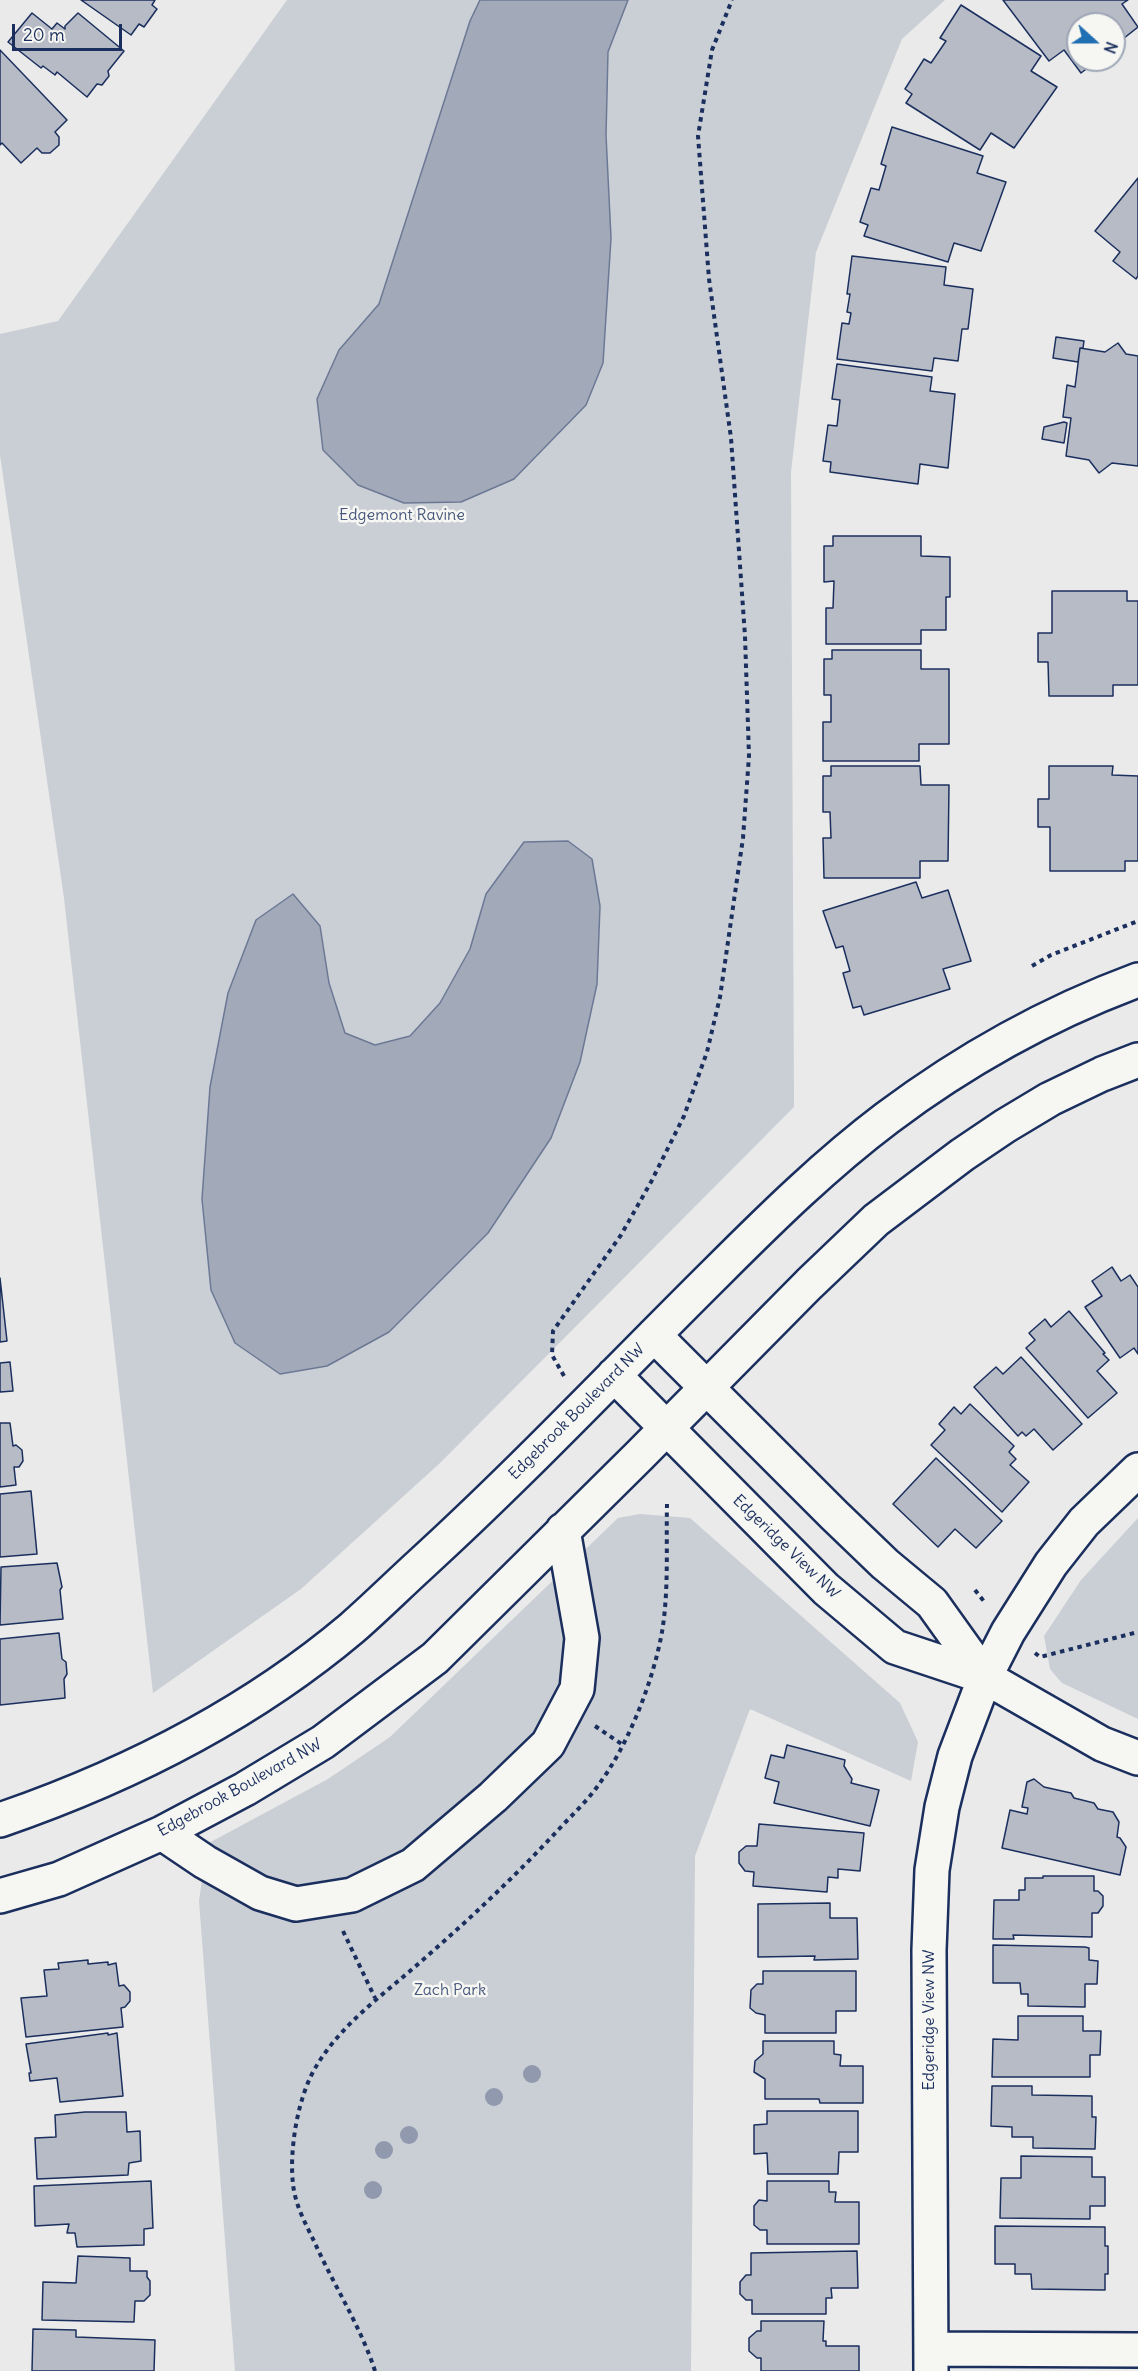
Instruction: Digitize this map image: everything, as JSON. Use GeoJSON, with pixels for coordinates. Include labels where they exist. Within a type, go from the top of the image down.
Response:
{"type":"FeatureCollection","features":[{"type":"Feature","properties":{"kind":"street","name":"Edgebrook Boulevard NW"},"geometry":{"type":"LineString","coordinates":[[0,1820],[112,1775],[204,1729],[281,1681],[351,1628],[465,1524],[654,1335],[836,1159],[889,1117],[1004,1041],[1094,996],[1138,980]]}},
{"type":"Feature","properties":{"kind":"street","name":"Edgebrook Boulevard NW"},"geometry":{"type":"LineString","coordinates":[[0,1896],[59,1879],[162,1833],[244,1789],[323,1742],[435,1658],[705,1387],[876,1220],[971,1149],[1041,1104],[1102,1074],[1138,1060]]}},
{"type":"Feature","properties":{"kind":"street"},"geometry":{"type":"LineString","coordinates":[[654,1335],[834,1515],[885,1564],[932,1603],[985,1677],[1102,1744],[1138,1758]]}},
{"type":"Feature","properties":{"kind":"street","name":"Edgeridge View NW"},"geometry":{"type":"LineString","coordinates":[[614,1375],[826,1588],[896,1647],[985,1677]]}},
{"type":"Feature","properties":{"kind":"street","name":"Edgeridge View NW"},"geometry":{"type":"LineString","coordinates":[[931,2360],[928,2010],[932,1870],[942,1807],[955,1756],[985,1677],[1008,1632],[1051,1564],[1084,1522],[1138,1470]]}},
{"type":"Feature","properties":{"kind":"street"},"geometry":{"type":"LineString","coordinates":[[162,1833],[260,1893],[296,1904],[352,1895],[413,1865],[493,1797],[548,1744],[577,1689],[582,1638],[564,1530]]}},
{"type":"Feature","properties":{"kind":"street"},"geometry":{"type":"LineString","coordinates":[[931,2360],[1138,2350]]}},
{"type":"Feature","properties":{"kind":"path"},"geometry":{"type":"LineString","coordinates":[[568,1382],[552,1355],[553,1331],[621,1235],[651,1182],[684,1116],[707,1052],[720,997],[743,838],[749,756],[745,636],[731,438],[709,279],[698,136],[712,50],[732,0]]}},
{"type":"Feature","properties":{"kind":"path"},"geometry":{"type":"LineString","coordinates":[[1032,966],[1051,955],[1138,921]]}},
{"type":"Feature","properties":{"kind":"path"},"geometry":{"type":"LineString","coordinates":[[375,2371],[368,2349],[334,2285],[300,2212],[293,2185],[292,2147],[303,2100],[315,2067],[332,2044],[375,1998],[402,1977],[528,1863],[598,1787],[623,1744],[650,1681],[662,1631],[666,1582],[667,1503]]}},
{"type":"Feature","properties":{"kind":"path"},"geometry":{"type":"LineString","coordinates":[[340,1926],[375,1998]]}},
{"type":"Feature","properties":{"kind":"green space","name":"Edgemont Ravine"},"geometry":{"type":"Polygon","coordinates":[[[287,0],[945,0],[902,39],[816,252],[791,472],[794,1107],[439,1464],[301,1589],[153,1693],[64,898],[0,455],[0,334],[58,321],[287,0]]]}},
{"type":"Feature","properties":{"kind":"green space","name":"Zach Park"},"geometry":{"type":"Polygon","coordinates":[[[640,1514],[690,1518],[900,1703],[918,1742],[911,1781],[750,1709],[695,1856],[691,2371],[235,2371],[199,1901],[207,1844],[328,1779],[390,1737],[618,1518],[640,1514]]]}},
{"type":"Feature","properties":{"kind":"green space"},"geometry":{"type":"Polygon","coordinates":[[[1138,1518],[1138,1719],[1062,1683],[1050,1669],[1044,1636],[1081,1580],[1138,1518]]]}},
{"type":"Feature","properties":{"kind":"water"},"geometry":{"type":"Polygon","coordinates":[[[480,0],[628,0],[608,52],[606,135],[611,238],[603,363],[586,405],[514,479],[461,502],[404,503],[358,485],[323,450],[317,399],[339,350],[379,304],[470,21],[480,0]]]}},
{"type":"Feature","properties":{"kind":"water"},"geometry":{"type":"Polygon","coordinates":[[[568,841],[592,859],[600,906],[597,984],[580,1062],[551,1138],[488,1233],[389,1332],[327,1366],[280,1374],[235,1343],[211,1290],[202,1199],[210,1087],[228,993],[256,920],[293,894],[320,926],[329,983],[345,1033],[375,1045],[410,1036],[440,1003],[470,949],[486,894],[524,842],[568,841]]]}},
{"type":"Feature","properties":{"kind":"building"},"geometry":{"type":"Polygon","coordinates":[[[81,0],[155,0],[152,5],[157,9],[144,27],[139,24],[131,35],[81,0]]]}},
{"type":"Feature","properties":{"kind":"building"},"geometry":{"type":"Polygon","coordinates":[[[1003,0],[1128,0],[1122,4],[1138,27],[1126,36],[1126,12],[1066,12],[1066,53],[1064,50],[1049,61],[1003,0]]]}},
{"type":"Feature","properties":{"kind":"building"},"geometry":{"type":"Polygon","coordinates":[[[961,5],[1041,56],[1031,71],[1057,87],[1014,148],[991,133],[980,150],[906,103],[912,94],[905,89],[924,59],[931,63],[946,41],[940,38],[961,5]]]}},
{"type":"Feature","properties":{"kind":"building"},"geometry":{"type":"Polygon","coordinates":[[[32,13],[52,29],[57,23],[65,29],[65,26],[78,13],[124,51],[108,71],[109,76],[102,85],[97,84],[87,97],[57,72],[55,75],[43,66],[41,68],[8,42],[32,13]]]}},
{"type":"Feature","properties":{"kind":"building"},"geometry":{"type":"Polygon","coordinates":[[[0,50],[67,120],[55,132],[59,137],[59,145],[50,153],[42,153],[37,148],[21,163],[2,143],[0,145],[0,50]]]}},
{"type":"Feature","properties":{"kind":"building"},"geometry":{"type":"Polygon","coordinates":[[[892,127],[983,156],[977,173],[1006,182],[981,251],[954,243],[948,262],[864,236],[868,225],[860,222],[871,188],[879,190],[886,166],[881,164],[892,127]]]}},
{"type":"Feature","properties":{"kind":"building"},"geometry":{"type":"Polygon","coordinates":[[[1138,178],[1138,276],[1136,279],[1113,261],[1120,252],[1095,231],[1138,178]]]}},
{"type":"Feature","properties":{"kind":"building"},"geometry":{"type":"Polygon","coordinates":[[[852,256],[946,267],[944,285],[973,289],[968,329],[962,329],[958,361],[934,358],[932,371],[837,359],[842,323],[849,324],[851,313],[847,312],[850,294],[847,294],[852,256]]]}},
{"type":"Feature","properties":{"kind":"building"},"geometry":{"type":"Polygon","coordinates":[[[1056,337],[1084,341],[1083,348],[1080,348],[1078,362],[1053,358],[1056,337]]]}},
{"type":"Feature","properties":{"kind":"building"},"geometry":{"type":"Polygon","coordinates":[[[1118,343],[1126,354],[1138,356],[1138,466],[1112,463],[1099,473],[1089,460],[1066,456],[1071,418],[1063,417],[1067,385],[1075,387],[1080,348],[1105,352],[1118,343]]]}},
{"type":"Feature","properties":{"kind":"building"},"geometry":{"type":"Polygon","coordinates":[[[837,364],[932,377],[930,391],[955,394],[948,468],[920,464],[918,484],[830,472],[831,462],[823,461],[828,425],[837,426],[840,400],[832,399],[837,364]]]}},
{"type":"Feature","properties":{"kind":"building"},"geometry":{"type":"Polygon","coordinates":[[[1067,423],[1064,443],[1042,439],[1044,427],[1067,423]]]}},
{"type":"Feature","properties":{"kind":"building"},"geometry":{"type":"Polygon","coordinates":[[[833,536],[921,536],[921,556],[950,557],[950,597],[946,597],[946,630],[921,630],[921,644],[826,644],[826,608],[833,608],[834,581],[824,582],[824,546],[833,546],[833,536]]]}},
{"type":"Feature","properties":{"kind":"building"},"geometry":{"type":"Polygon","coordinates":[[[1052,591],[1127,591],[1127,601],[1138,601],[1138,685],[1113,685],[1113,696],[1049,696],[1048,662],[1038,662],[1038,633],[1052,633],[1052,591]]]}},
{"type":"Feature","properties":{"kind":"building"},"geometry":{"type":"Polygon","coordinates":[[[832,650],[921,650],[921,669],[949,669],[949,744],[919,744],[919,761],[823,761],[823,722],[831,722],[831,695],[824,695],[824,659],[832,659],[832,650]]]}},
{"type":"Feature","properties":{"kind":"building"},"geometry":{"type":"Polygon","coordinates":[[[831,766],[920,766],[921,785],[949,785],[948,861],[920,861],[920,878],[824,878],[823,838],[831,838],[830,812],[823,812],[823,776],[831,776],[831,766]]]}},
{"type":"Feature","properties":{"kind":"building"},"geometry":{"type":"Polygon","coordinates":[[[1049,766],[1113,766],[1112,775],[1138,776],[1138,861],[1125,861],[1125,871],[1050,871],[1050,827],[1038,827],[1038,799],[1049,799],[1049,766]]]}},
{"type":"Feature","properties":{"kind":"building"},"geometry":{"type":"Polygon","coordinates":[[[916,882],[922,898],[948,890],[971,961],[943,969],[950,989],[864,1015],[861,1006],[853,1008],[843,973],[850,971],[843,946],[836,948],[823,911],[916,882]]]}},
{"type":"Feature","properties":{"kind":"building"},"geometry":{"type":"Polygon","coordinates":[[[1112,1267],[1121,1281],[1130,1275],[1138,1287],[1138,1354],[1134,1348],[1120,1358],[1085,1307],[1102,1296],[1092,1281],[1112,1267]]]}},
{"type":"Feature","properties":{"kind":"building"},"geometry":{"type":"Polygon","coordinates":[[[0,1278],[7,1341],[0,1342],[0,1278]]]}},
{"type":"Feature","properties":{"kind":"building"},"geometry":{"type":"Polygon","coordinates":[[[1069,1311],[1105,1353],[1103,1354],[1109,1360],[1097,1371],[1117,1393],[1088,1418],[1026,1348],[1035,1340],[1029,1333],[1045,1319],[1051,1327],[1069,1311]]]}},
{"type":"Feature","properties":{"kind":"building"},"geometry":{"type":"Polygon","coordinates":[[[1021,1357],[1082,1424],[1053,1450],[1034,1429],[1026,1436],[1022,1432],[1018,1436],[974,1387],[996,1367],[1003,1374],[1021,1357]]]}},
{"type":"Feature","properties":{"kind":"building"},"geometry":{"type":"Polygon","coordinates":[[[10,1362],[13,1391],[0,1392],[0,1363],[10,1362]]]}},
{"type":"Feature","properties":{"kind":"building"},"geometry":{"type":"Polygon","coordinates":[[[970,1404],[1014,1446],[1009,1452],[1016,1459],[1010,1465],[1029,1482],[1002,1512],[931,1445],[945,1430],[939,1424],[954,1407],[961,1414],[970,1404]]]}},
{"type":"Feature","properties":{"kind":"building"},"geometry":{"type":"Polygon","coordinates":[[[0,1423],[10,1423],[13,1446],[16,1445],[22,1450],[23,1461],[19,1467],[14,1467],[16,1485],[0,1487],[0,1423]]]}},
{"type":"Feature","properties":{"kind":"building"},"geometry":{"type":"Polygon","coordinates":[[[936,1458],[1002,1521],[976,1548],[955,1529],[938,1547],[893,1504],[936,1458]]]}},
{"type":"Feature","properties":{"kind":"building"},"geometry":{"type":"Polygon","coordinates":[[[31,1491],[37,1554],[0,1557],[0,1494],[31,1491]]]}},
{"type":"Feature","properties":{"kind":"building"},"geometry":{"type":"Polygon","coordinates":[[[57,1563],[62,1587],[60,1590],[63,1619],[0,1625],[1,1567],[57,1563]]]}},
{"type":"Feature","properties":{"kind":"building"},"geometry":{"type":"Polygon","coordinates":[[[59,1633],[62,1659],[66,1662],[65,1698],[0,1705],[0,1639],[59,1633]]]}},
{"type":"Feature","properties":{"kind":"building"},"geometry":{"type":"Polygon","coordinates":[[[787,1745],[845,1760],[844,1766],[852,1779],[851,1783],[879,1790],[870,1826],[774,1803],[779,1782],[765,1778],[771,1755],[784,1758],[787,1745]]]}},
{"type":"Feature","properties":{"kind":"building"},"geometry":{"type":"Polygon","coordinates":[[[1034,1779],[1044,1787],[1071,1793],[1074,1798],[1094,1803],[1098,1809],[1113,1812],[1119,1822],[1117,1837],[1126,1847],[1120,1875],[1002,1848],[1010,1810],[1027,1814],[1028,1808],[1022,1807],[1027,1782],[1034,1779]]]}},
{"type":"Feature","properties":{"kind":"building"},"geometry":{"type":"Polygon","coordinates":[[[759,1824],[864,1833],[860,1871],[838,1869],[838,1878],[828,1877],[827,1892],[753,1886],[754,1872],[745,1871],[739,1863],[739,1852],[746,1846],[757,1846],[759,1824]]]}},
{"type":"Feature","properties":{"kind":"building"},"geometry":{"type":"Polygon","coordinates":[[[1043,1876],[1094,1876],[1094,1891],[1098,1891],[1103,1896],[1103,1906],[1098,1913],[1092,1913],[1092,1937],[1013,1935],[1014,1939],[993,1939],[994,1900],[1019,1900],[1019,1890],[1025,1890],[1025,1878],[1043,1878],[1043,1876]]]}},
{"type":"Feature","properties":{"kind":"building"},"geometry":{"type":"Polygon","coordinates":[[[830,1903],[830,1918],[857,1918],[858,1959],[814,1960],[815,1956],[758,1957],[758,1904],[830,1903]]]}},
{"type":"Feature","properties":{"kind":"building"},"geometry":{"type":"Polygon","coordinates":[[[993,1945],[1089,1948],[1089,1960],[1098,1961],[1097,1984],[1085,1984],[1085,2007],[1028,2006],[1028,1994],[1021,1994],[1020,1983],[993,1983],[993,1945]]]}},
{"type":"Feature","properties":{"kind":"building"},"geometry":{"type":"Polygon","coordinates":[[[88,1960],[88,1964],[116,1963],[119,1986],[124,1985],[130,1992],[130,2001],[121,2008],[123,2027],[26,2037],[21,1998],[47,1996],[44,1970],[59,1969],[58,1963],[88,1960]]]}},
{"type":"Feature","properties":{"kind":"building"},"geometry":{"type":"Polygon","coordinates":[[[763,1971],[856,1971],[856,2011],[836,2011],[836,2033],[765,2033],[765,2015],[756,2013],[750,2008],[751,1990],[757,1984],[763,1984],[763,1971]]]}},
{"type":"Feature","properties":{"kind":"building"},"geometry":{"type":"Polygon","coordinates":[[[1018,2016],[1083,2016],[1083,2031],[1101,2031],[1100,2055],[1090,2055],[1090,2077],[992,2077],[993,2039],[1018,2040],[1018,2016]]]}},
{"type":"Feature","properties":{"kind":"building"},"geometry":{"type":"Polygon","coordinates":[[[108,2033],[108,2035],[117,2033],[123,2096],[60,2102],[57,2078],[30,2081],[29,2073],[31,2073],[26,2044],[108,2033]]]}},
{"type":"Feature","properties":{"kind":"building"},"geometry":{"type":"Polygon","coordinates":[[[763,2041],[834,2041],[834,2054],[841,2055],[840,2066],[863,2066],[863,2103],[820,2103],[819,2099],[765,2099],[765,2079],[754,2072],[755,2061],[763,2054],[763,2041]]]}},
{"type":"Feature","properties":{"kind":"building"},"geometry":{"type":"Polygon","coordinates":[[[992,2086],[1032,2086],[1032,2095],[1092,2096],[1092,2117],[1096,2117],[1095,2149],[1033,2148],[1033,2137],[1012,2137],[1012,2127],[991,2126],[992,2086]]]}},
{"type":"Feature","properties":{"kind":"building"},"geometry":{"type":"Polygon","coordinates":[[[767,2111],[858,2111],[858,2152],[839,2152],[838,2174],[768,2174],[767,2153],[754,2154],[754,2125],[767,2124],[767,2111]]]}},
{"type":"Feature","properties":{"kind":"building"},"geometry":{"type":"Polygon","coordinates":[[[126,2112],[127,2132],[140,2131],[141,2161],[129,2163],[128,2175],[37,2179],[35,2138],[56,2137],[55,2115],[126,2112]]]}},
{"type":"Feature","properties":{"kind":"building"},"geometry":{"type":"Polygon","coordinates":[[[1021,2156],[1092,2157],[1092,2177],[1105,2177],[1105,2206],[1090,2206],[1090,2219],[1000,2218],[1001,2178],[1021,2178],[1021,2156]]]}},
{"type":"Feature","properties":{"kind":"building"},"geometry":{"type":"Polygon","coordinates":[[[151,2181],[153,2228],[144,2229],[144,2245],[77,2247],[75,2233],[67,2233],[69,2224],[35,2226],[34,2186],[151,2181]]]}},
{"type":"Feature","properties":{"kind":"building"},"geometry":{"type":"Polygon","coordinates":[[[767,2181],[829,2181],[829,2192],[836,2192],[835,2202],[859,2202],[859,2244],[767,2244],[767,2230],[760,2230],[754,2225],[754,2206],[759,2200],[767,2201],[767,2181]]]}},
{"type":"Feature","properties":{"kind":"building"},"geometry":{"type":"Polygon","coordinates":[[[995,2226],[1105,2227],[1108,2274],[1105,2274],[1105,2290],[1032,2289],[1031,2274],[1015,2274],[1015,2264],[995,2264],[995,2226]]]}},
{"type":"Feature","properties":{"kind":"building"},"geometry":{"type":"Polygon","coordinates":[[[857,2251],[858,2288],[831,2288],[832,2298],[826,2298],[826,2314],[752,2314],[752,2300],[746,2300],[740,2294],[740,2282],[746,2275],[751,2275],[751,2253],[857,2251]]]}},
{"type":"Feature","properties":{"kind":"building"},"geometry":{"type":"Polygon","coordinates":[[[78,2256],[130,2258],[130,2271],[147,2271],[150,2295],[144,2301],[135,2301],[134,2322],[42,2320],[43,2282],[76,2283],[78,2256]]]}},
{"type":"Feature","properties":{"kind":"building"},"geometry":{"type":"Polygon","coordinates":[[[761,2321],[824,2321],[823,2341],[826,2341],[826,2346],[859,2346],[859,2371],[761,2371],[761,2358],[757,2358],[749,2351],[749,2338],[757,2331],[761,2331],[761,2321]]]}},
{"type":"Feature","properties":{"kind":"building"},"geometry":{"type":"Polygon","coordinates":[[[33,2329],[76,2330],[76,2337],[155,2340],[154,2371],[32,2371],[33,2329]]]}}]}
